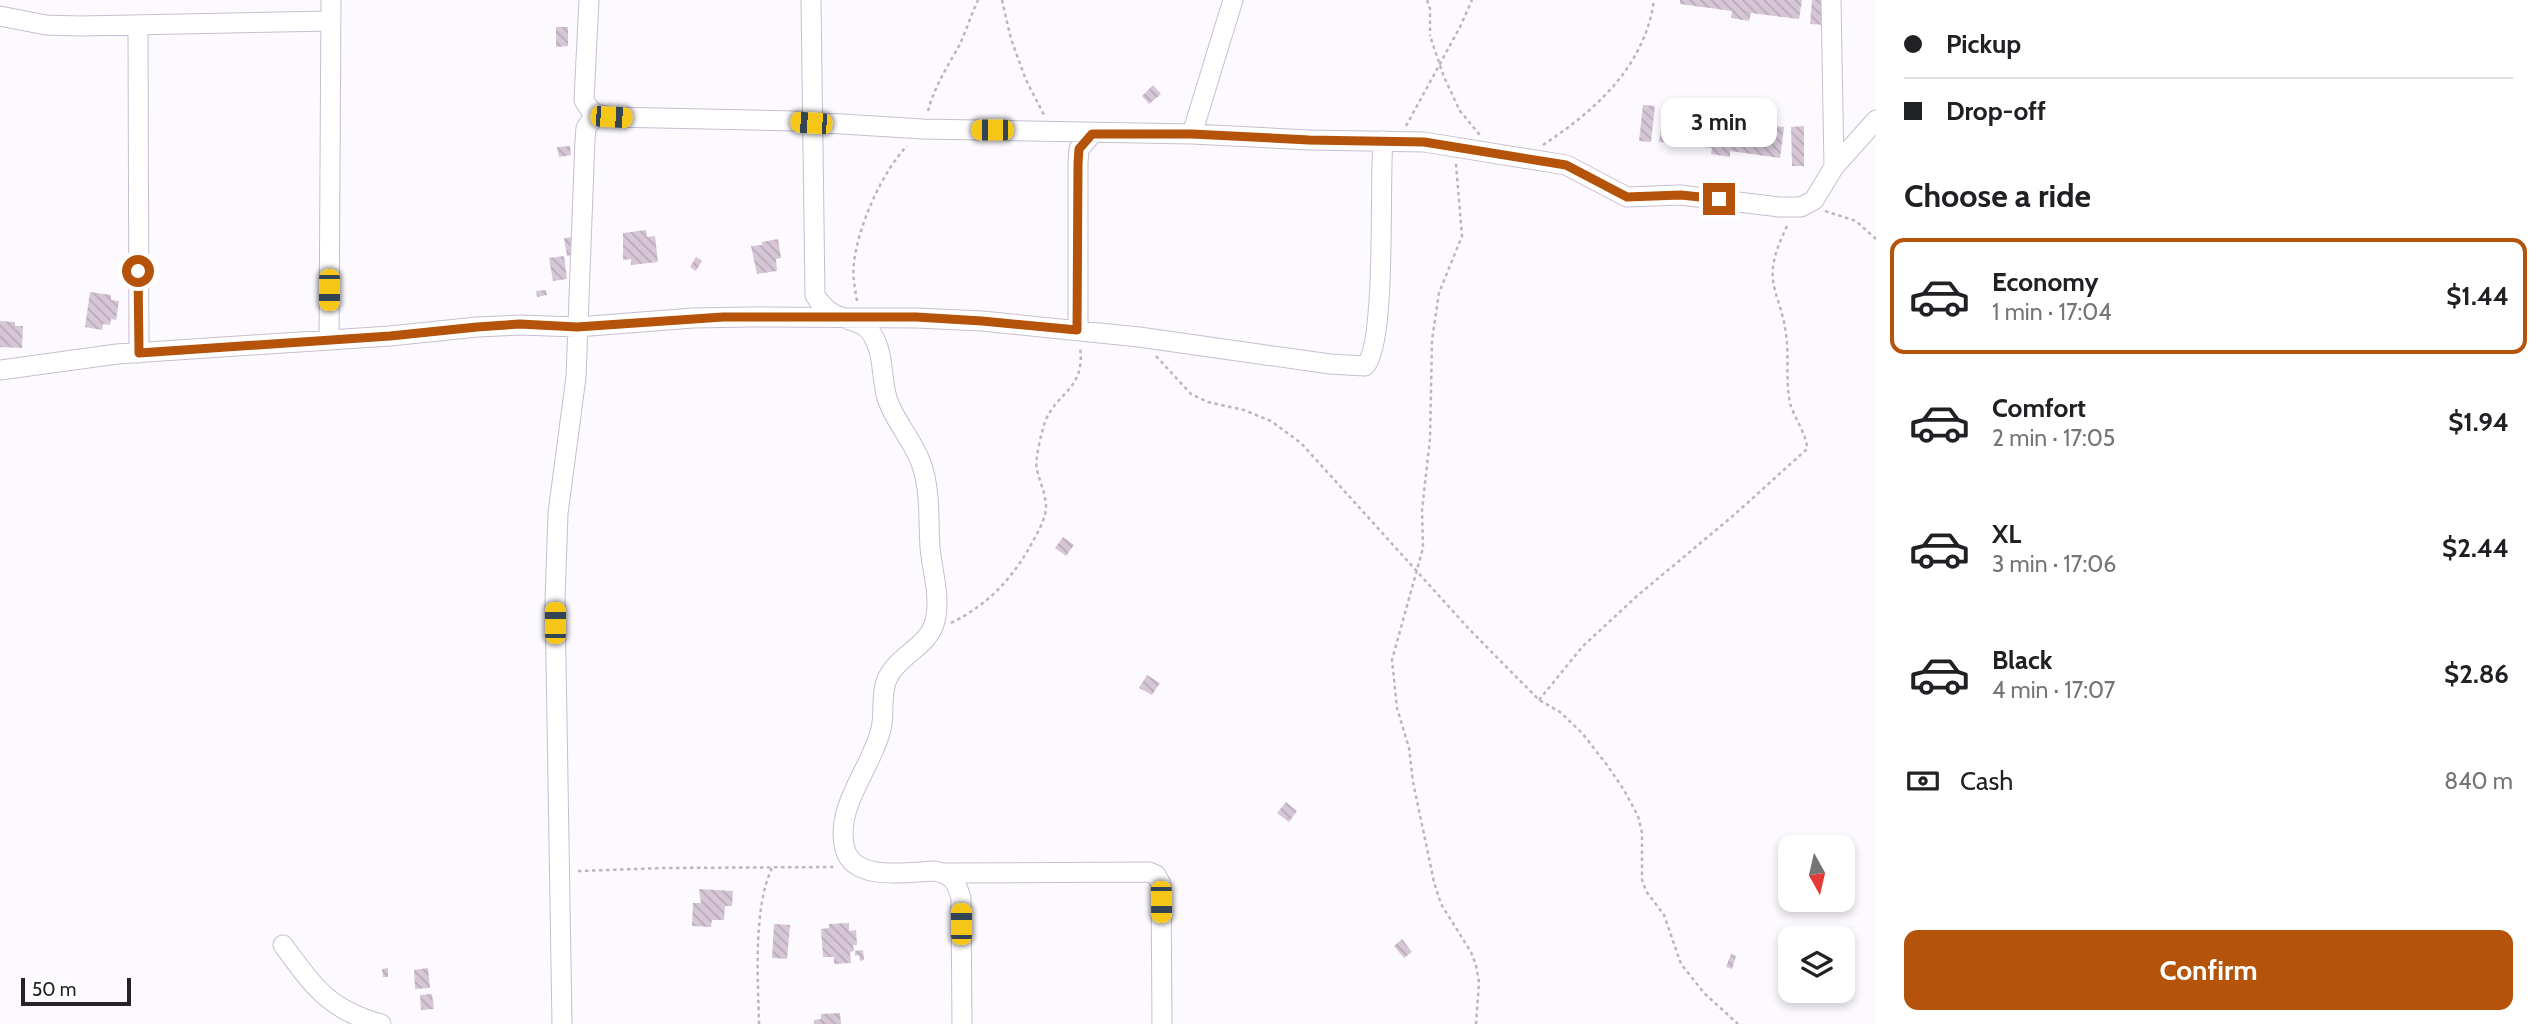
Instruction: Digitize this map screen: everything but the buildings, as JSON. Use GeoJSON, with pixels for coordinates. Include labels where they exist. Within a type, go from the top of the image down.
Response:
{"type":"FeatureCollection","features":[{"type":"Feature","properties":{"kind":"street"},"geometry":{"type":"LineString","coordinates":[[329,340],[331,0]]}},
{"type":"Feature","properties":{"kind":"street"},"geometry":{"type":"LineString","coordinates":[[589,0],[584,100],[595,115],[923,129],[1054,130],[1092,134],[1192,134],[1424,142],[1566,165],[1627,197],[1681,195],[1798,207],[1814,200],[1834,167],[1876,120]]}},
{"type":"Feature","properties":{"kind":"street"},"geometry":{"type":"LineString","coordinates":[[811,0],[815,295],[821,306],[834,317],[857,322],[868,329],[878,347],[888,401],[914,445],[925,474],[936,606],[935,622],[929,633],[918,647],[896,666],[884,689],[881,728],[845,822],[844,845],[847,857],[854,866],[865,871],[1149,872],[1156,875],[1161,884],[1162,1024]]}},
{"type":"Feature","properties":{"kind":"street"},"geometry":{"type":"LineString","coordinates":[[1192,134],[1233,0]]}},
{"type":"Feature","properties":{"kind":"street"},"geometry":{"type":"LineString","coordinates":[[1831,0],[1834,167]]}},
{"type":"Feature","properties":{"kind":"street"},"geometry":{"type":"LineString","coordinates":[[0,16],[46,25],[331,21]]}},
{"type":"Feature","properties":{"kind":"street"},"geometry":{"type":"LineString","coordinates":[[138,25],[139,353]]}},
{"type":"Feature","properties":{"kind":"street"},"geometry":{"type":"LineString","coordinates":[[562,1024],[555,668],[558,513],[576,377],[584,141],[586,128],[595,115]]}},
{"type":"Feature","properties":{"kind":"street"},"geometry":{"type":"LineString","coordinates":[[1077,330],[1079,149],[1092,134]]}},
{"type":"Feature","properties":{"kind":"street"},"geometry":{"type":"LineString","coordinates":[[0,370],[139,353],[520,324],[577,327],[723,317],[982,321],[1139,337],[1362,367],[1367,365],[1371,356],[1377,314],[1383,141]]}},
{"type":"Feature","properties":{"kind":"street"},"geometry":{"type":"LineString","coordinates":[[943,873],[956,882],[961,898],[962,1024]]}},
{"type":"Feature","properties":{"kind":"street"},"geometry":{"type":"LineString","coordinates":[[283,945],[311,984],[331,1002],[358,1018],[382,1024]]}},
{"type":"Feature","properties":{"kind":"path"},"geometry":{"type":"LineString","coordinates":[[858,317],[853,266],[863,224],[894,160],[923,129],[932,98],[960,44],[967,21],[978,0]]}},
{"type":"Feature","properties":{"kind":"path"},"geometry":{"type":"LineString","coordinates":[[1002,0],[1011,39],[1026,80],[1048,123]]}},
{"type":"Feature","properties":{"kind":"path"},"geometry":{"type":"LineString","coordinates":[[1427,0],[1431,38],[1440,64],[1460,110],[1492,153]]}},
{"type":"Feature","properties":{"kind":"path"},"geometry":{"type":"LineString","coordinates":[[1383,141],[1401,131],[1411,119],[1472,0]]}},
{"type":"Feature","properties":{"kind":"path"},"geometry":{"type":"LineString","coordinates":[[1525,157],[1587,114],[1619,81],[1646,33],[1654,0]]}},
{"type":"Feature","properties":{"kind":"path"},"geometry":{"type":"LineString","coordinates":[[1455,147],[1462,236],[1438,293],[1430,371],[1430,439],[1422,510],[1423,548],[1392,660],[1397,708],[1409,748],[1433,882],[1441,904],[1471,952],[1476,965],[1479,982],[1476,1024]]}},
{"type":"Feature","properties":{"kind":"path"},"geometry":{"type":"LineString","coordinates":[[1539,700],[1583,646],[1807,449],[1807,442],[1790,402],[1786,328],[1773,276],[1774,258],[1798,207],[1849,218],[1876,239]]}},
{"type":"Feature","properties":{"kind":"path"},"geometry":{"type":"LineString","coordinates":[[929,633],[972,612],[1003,586],[1040,528],[1046,506],[1042,481],[1036,467],[1040,441],[1046,420],[1074,384],[1082,359],[1077,330]]}},
{"type":"Feature","properties":{"kind":"path"},"geometry":{"type":"LineString","coordinates":[[1139,337],[1191,394],[1208,402],[1244,410],[1271,421],[1301,443],[1468,629],[1539,700],[1560,712],[1582,733],[1624,790],[1638,816],[1642,833],[1641,868],[1646,891],[1664,915],[1681,964],[1704,993],[1738,1024]]}},
{"type":"Feature","properties":{"kind":"path"},"geometry":{"type":"LineString","coordinates":[[559,871],[854,866]]}},
{"type":"Feature","properties":{"kind":"path"},"geometry":{"type":"LineString","coordinates":[[758,1024],[761,910],[766,880],[772,868]]}},
{"type":"Feature","properties":{"kind":"route"},"geometry":{"type":"LineString","coordinates":[[138,271],[139,353],[220,349],[520,324],[577,327],[723,317],[916,317],[1077,330],[1079,149],[1083,141],[1092,134],[1192,134],[1424,142],[1566,165],[1627,197],[1681,195],[1719,199]]}}]}
